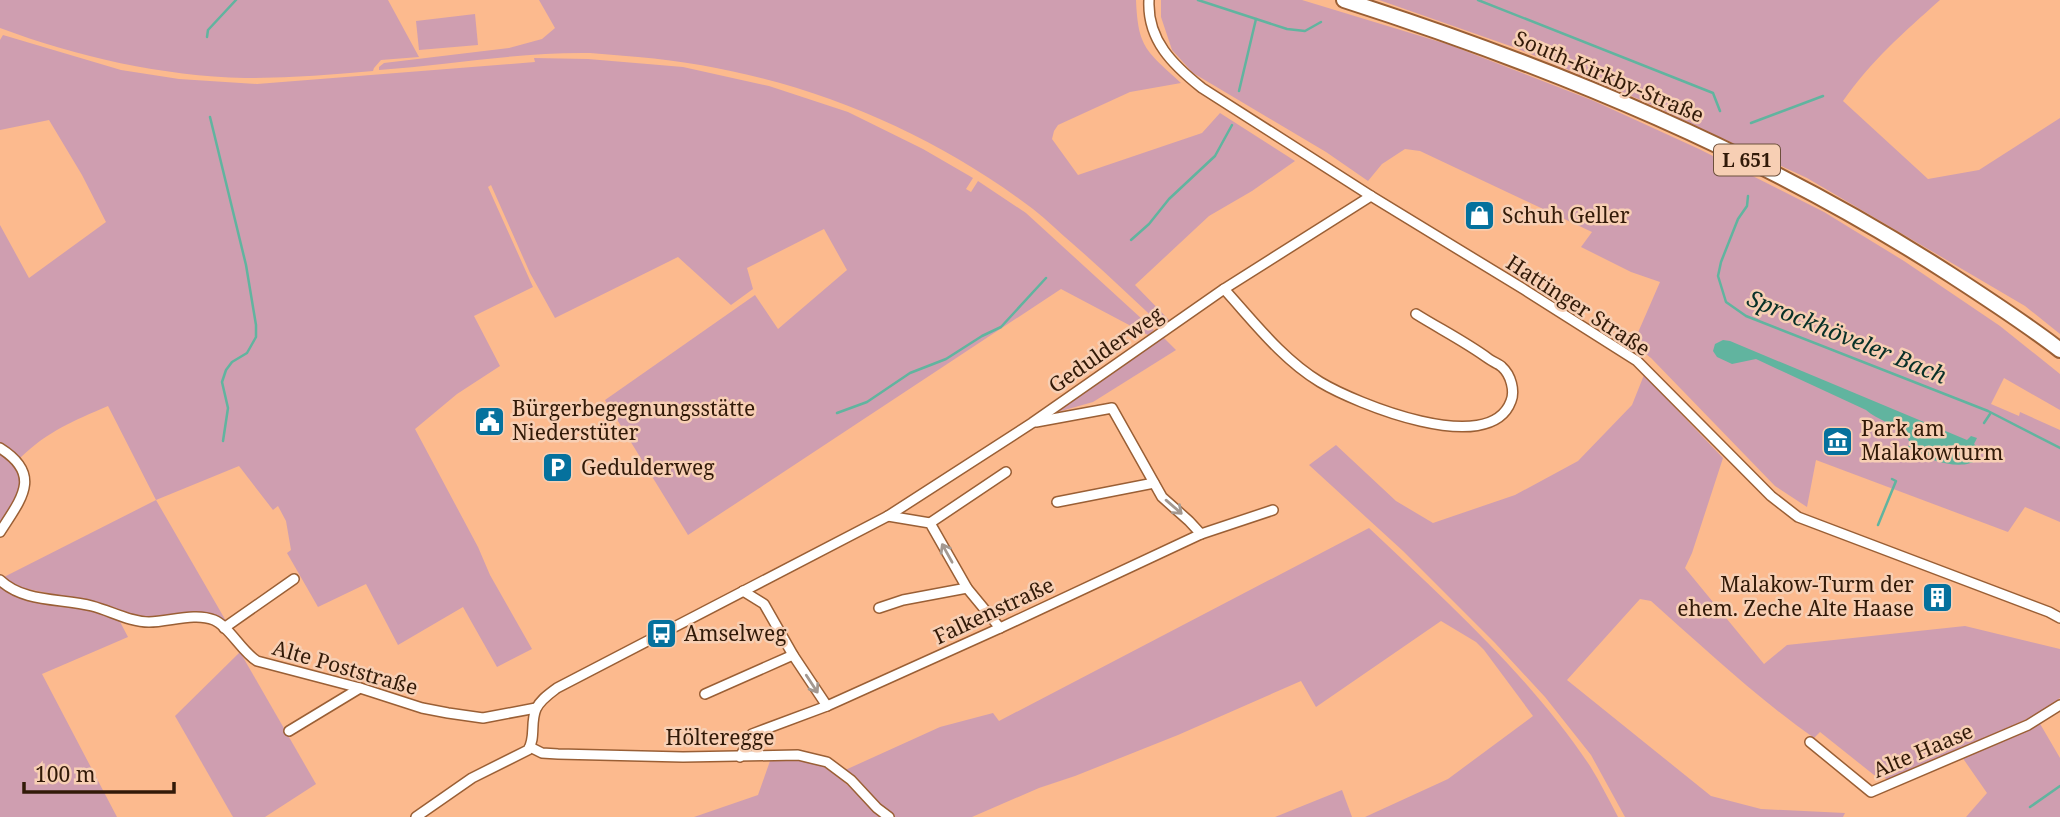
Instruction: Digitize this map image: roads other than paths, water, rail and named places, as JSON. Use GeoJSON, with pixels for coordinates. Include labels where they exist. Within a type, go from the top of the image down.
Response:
{"type":"FeatureCollection","features":[{"type":"Feature","properties":{"kind":"main road","name":"South-Kirkby-Straße"},"geometry":{"type":"LineString","coordinates":[[1344,0],[1542,70],[1672,124],[1754,163],[1914,251],[2060,350]]}},
{"type":"Feature","properties":{"kind":"street","name":"Hattinger Straße"},"geometry":{"type":"LineString","coordinates":[[1149,0],[1149,15],[1155,36],[1179,70],[1202,88],[1371,197],[1637,361],[1770,496],[1798,517],[1973,582],[2060,618]]}},
{"type":"Feature","properties":{"kind":"street","name":"Gedulderweg"},"geometry":{"type":"LineString","coordinates":[[536,708],[557,688],[888,516],[1032,423],[1224,289],[1371,197]]}},
{"type":"Feature","properties":{"kind":"street"},"geometry":{"type":"LineString","coordinates":[[1224,289],[1281,352],[1321,383],[1368,405],[1426,423],[1466,428],[1502,416],[1514,389],[1503,368],[1416,314]]}},
{"type":"Feature","properties":{"kind":"street"},"geometry":{"type":"LineString","coordinates":[[1032,423],[1112,408],[1162,497],[1201,534]]}},
{"type":"Feature","properties":{"kind":"street"},"geometry":{"type":"LineString","coordinates":[[0,448],[23,468],[25,482],[23,495],[0,532]]}},
{"type":"Feature","properties":{"kind":"street"},"geometry":{"type":"LineString","coordinates":[[888,516],[930,523],[1006,472]]}},
{"type":"Feature","properties":{"kind":"street"},"geometry":{"type":"LineString","coordinates":[[1057,502],[1154,483]]}},
{"type":"Feature","properties":{"kind":"street","name":"Falkenstraße"},"geometry":{"type":"LineString","coordinates":[[740,757],[752,734],[827,706],[1201,534],[1273,510]]}},
{"type":"Feature","properties":{"kind":"street"},"geometry":{"type":"LineString","coordinates":[[930,523],[967,588],[1000,628]]}},
{"type":"Feature","properties":{"kind":"street"},"geometry":{"type":"LineString","coordinates":[[224,628],[295,579]]}},
{"type":"Feature","properties":{"kind":"street","name":"Alte Poststraße"},"geometry":{"type":"LineString","coordinates":[[0,580],[14,591],[91,606],[139,621],[205,617],[216,621],[243,650],[257,660],[422,708],[483,718],[536,708]]}},
{"type":"Feature","properties":{"kind":"street"},"geometry":{"type":"LineString","coordinates":[[878,608],[903,600],[967,588]]}},
{"type":"Feature","properties":{"kind":"street"},"geometry":{"type":"LineString","coordinates":[[743,591],[765,604],[793,655],[827,706]]}},
{"type":"Feature","properties":{"kind":"street"},"geometry":{"type":"LineString","coordinates":[[705,694],[793,655]]}},
{"type":"Feature","properties":{"kind":"street"},"geometry":{"type":"LineString","coordinates":[[289,731],[360,688]]}},
{"type":"Feature","properties":{"kind":"street","name":"Alte Haase"},"geometry":{"type":"LineString","coordinates":[[1810,742],[1871,792],[2028,724],[2060,705]]}},
{"type":"Feature","properties":{"kind":"street"},"geometry":{"type":"LineString","coordinates":[[416,817],[472,778],[522,755],[530,747],[536,708]]}},
{"type":"Feature","properties":{"kind":"street","name":"Hölteregge"},"geometry":{"type":"LineString","coordinates":[[530,747],[546,753],[683,757],[799,755],[827,762],[889,817]]}},
{"type":"Feature","properties":{"kind":"water"},"geometry":{"type":"Polygon","coordinates":[[[1723,340],[1967,440],[1971,436],[1977,438],[1974,444],[1979,448],[1978,459],[1972,463],[1956,465],[1929,459],[1914,449],[1900,430],[1866,410],[1756,359],[1732,364],[1717,357],[1713,351],[1715,344],[1723,340]]]}},
{"type":"Feature","properties":{"kind":"waterway"},"geometry":{"type":"LineString","coordinates":[[207,37],[208,30],[236,0]]}},
{"type":"Feature","properties":{"kind":"waterway","name":"Sprockhöveler Bach"},"geometry":{"type":"LineString","coordinates":[[1198,0],[1287,29],[1305,31],[1321,22]]}},
{"type":"Feature","properties":{"kind":"waterway","name":"Sprockhöveler Bach"},"geometry":{"type":"LineString","coordinates":[[1478,0],[1713,93],[1720,111]]}},
{"type":"Feature","properties":{"kind":"waterway"},"geometry":{"type":"LineString","coordinates":[[1239,91],[1256,19]]}},
{"type":"Feature","properties":{"kind":"waterway"},"geometry":{"type":"LineString","coordinates":[[1751,123],[1823,96]]}},
{"type":"Feature","properties":{"kind":"waterway"},"geometry":{"type":"LineString","coordinates":[[210,117],[246,265],[256,325],[256,337],[247,353],[232,362],[222,382],[228,408],[223,441]]}},
{"type":"Feature","properties":{"kind":"waterway"},"geometry":{"type":"LineString","coordinates":[[1131,240],[1149,224],[1169,199],[1215,156],[1232,125]]}},
{"type":"Feature","properties":{"kind":"waterway","name":"Sprockhöveler Bach"},"geometry":{"type":"LineString","coordinates":[[1748,196],[1747,206],[1738,219],[1718,276],[1726,302],[1746,316],[1988,411],[2060,448]]}},
{"type":"Feature","properties":{"kind":"waterway"},"geometry":{"type":"LineString","coordinates":[[837,413],[867,402],[910,373],[946,359],[1001,327],[1046,278]]}},
{"type":"Feature","properties":{"kind":"waterway"},"geometry":{"type":"LineString","coordinates":[[1984,423],[1990,414]]}},
{"type":"Feature","properties":{"kind":"waterway"},"geometry":{"type":"LineString","coordinates":[[1903,453],[1911,445]]}},
{"type":"Feature","properties":{"kind":"waterway"},"geometry":{"type":"LineString","coordinates":[[1878,525],[1896,481],[1892,479]]}},
{"type":"Feature","properties":{"kind":"waterway"},"geometry":{"type":"LineString","coordinates":[[2030,807],[2060,786]]}},
{"type":"Feature","properties":{"kind":"place","name":"Schuh Geller"},"geometry":{"type":"Point","coordinates":[1479,216]}},
{"type":"Feature","properties":{"kind":"place","name":"Bürgerbegegnungsstätte Niederstüter"},"geometry":{"type":"Point","coordinates":[489,421]}},
{"type":"Feature","properties":{"kind":"place","name":"Park am Malakowturm"},"geometry":{"type":"Point","coordinates":[1838,441]}},
{"type":"Feature","properties":{"kind":"place","name":"Gedulderweg"},"geometry":{"type":"Point","coordinates":[558,468]}},
{"type":"Feature","properties":{"kind":"place","name":"Malakow-Turm der ehem. Zeche Alte Haase"},"geometry":{"type":"Point","coordinates":[1937,597]}},
{"type":"Feature","properties":{"kind":"place","name":"Amselweg"},"geometry":{"type":"Point","coordinates":[661,634]}}]}
